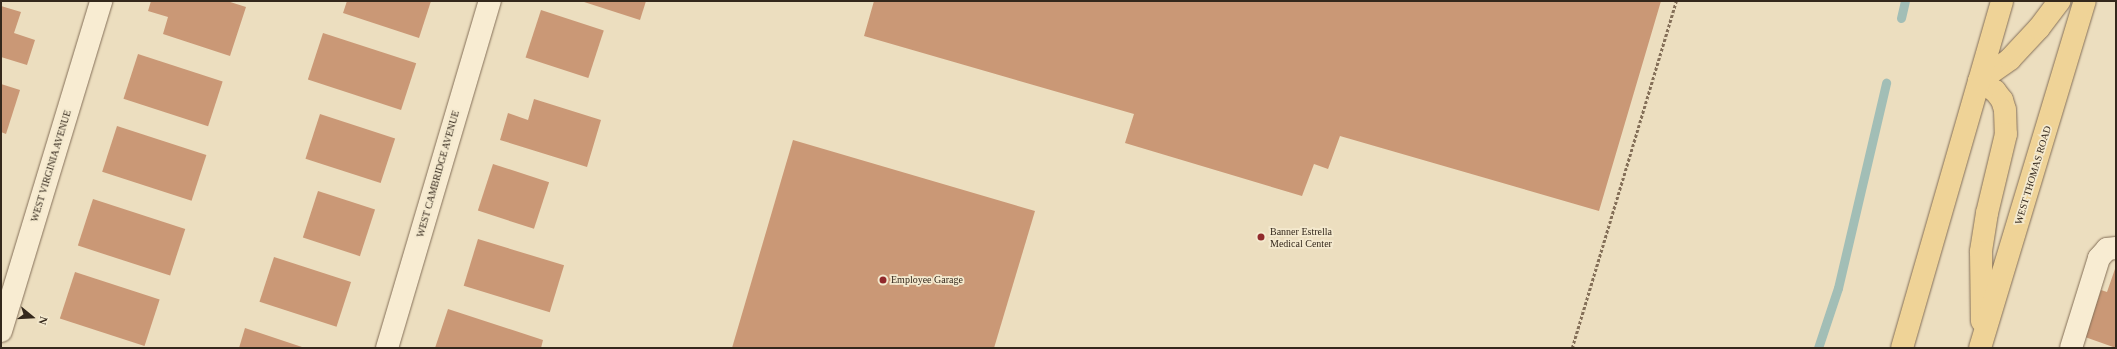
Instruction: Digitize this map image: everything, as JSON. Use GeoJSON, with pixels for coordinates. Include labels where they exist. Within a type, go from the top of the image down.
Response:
{"type":"FeatureCollection","features":[{"type":"Feature","properties":{"kind":"main road"},"geometry":{"type":"LineString","coordinates":[[1902,348],[2002,1]]}},
{"type":"Feature","properties":{"kind":"main road"},"geometry":{"type":"LineString","coordinates":[[1979,80],[2010,59],[2039,28],[2059,1]]}},
{"type":"Feature","properties":{"kind":"main road","name":"WEST THOMAS ROAD"},"geometry":{"type":"LineString","coordinates":[[1982,344],[2085,1]]}},
{"type":"Feature","properties":{"kind":"main road"},"geometry":{"type":"LineString","coordinates":[[1979,80],[1995,91],[2002,100],[2005,110],[2006,134],[1987,213],[1981,252],[1982,344]]}},
{"type":"Feature","properties":{"kind":"street","name":"WEST VIRGINIA AVENUE"},"geometry":{"type":"LineString","coordinates":[[1,332],[101,1]]}},
{"type":"Feature","properties":{"kind":"street","name":"WEST CAMBRIDGE AVENUE"},"geometry":{"type":"LineString","coordinates":[[387,348],[490,1]]}},
{"type":"Feature","properties":{"kind":"street"},"geometry":{"type":"LineString","coordinates":[[2071,348],[2099,258],[2107,249],[2116,248]]}},
{"type":"Feature","properties":{"kind":"path"},"geometry":{"type":"LineString","coordinates":[[1572,348],[1676,1]]}},
{"type":"Feature","properties":{"kind":"building"},"geometry":{"type":"Polygon","coordinates":[[[151,1],[227,1],[246,7],[230,56],[163,34],[168,17],[148,11],[151,1]]]}},
{"type":"Feature","properties":{"kind":"building"},"geometry":{"type":"Polygon","coordinates":[[[347,1],[431,1],[419,38],[343,13],[347,1]]]}},
{"type":"Feature","properties":{"kind":"building"},"geometry":{"type":"Polygon","coordinates":[[[581,1],[646,1],[640,20],[581,1]]]}},
{"type":"Feature","properties":{"kind":"building"},"geometry":{"type":"Polygon","coordinates":[[[874,1],[1661,1],[1599,211],[1340,136],[1328,169],[1314,164],[1302,196],[1125,143],[1134,114],[864,36],[874,1]]]}},
{"type":"Feature","properties":{"kind":"building"},"geometry":{"type":"Polygon","coordinates":[[[1,6],[21,12],[14,33],[35,40],[27,65],[1,57],[1,6]]]}},
{"type":"Feature","properties":{"kind":"building"},"geometry":{"type":"Polygon","coordinates":[[[541,10],[604,30],[588,78],[526,58],[541,10]]]}},
{"type":"Feature","properties":{"kind":"building"},"geometry":{"type":"Polygon","coordinates":[[[323,33],[416,63],[401,110],[308,80],[323,33]]]}},
{"type":"Feature","properties":{"kind":"building"},"geometry":{"type":"Polygon","coordinates":[[[138,54],[223,82],[208,126],[123,99],[138,54]]]}},
{"type":"Feature","properties":{"kind":"building"},"geometry":{"type":"Polygon","coordinates":[[[1,84],[20,90],[6,134],[1,132],[1,84]]]}},
{"type":"Feature","properties":{"kind":"building"},"geometry":{"type":"Polygon","coordinates":[[[534,99],[601,120],[587,167],[500,140],[508,113],[528,120],[534,99]]]}},
{"type":"Feature","properties":{"kind":"building"},"geometry":{"type":"Polygon","coordinates":[[[320,114],[395,138],[381,183],[305,159],[320,114]]]}},
{"type":"Feature","properties":{"kind":"building"},"geometry":{"type":"Polygon","coordinates":[[[117,126],[206,155],[192,201],[102,172],[117,126]]]}},
{"type":"Feature","properties":{"kind":"building","name":"Employee Garage"},"geometry":{"type":"Polygon","coordinates":[[[793,140],[1035,211],[994,348],[732,348],[793,140]]]}},
{"type":"Feature","properties":{"kind":"building"},"geometry":{"type":"Polygon","coordinates":[[[493,164],[549,182],[534,229],[478,211],[493,164]]]}},
{"type":"Feature","properties":{"kind":"building"},"geometry":{"type":"Polygon","coordinates":[[[318,191],[375,210],[360,256],[303,238],[318,191]]]}},
{"type":"Feature","properties":{"kind":"building"},"geometry":{"type":"Polygon","coordinates":[[[93,199],[185,229],[170,276],[78,246],[93,199]]]}},
{"type":"Feature","properties":{"kind":"building"},"geometry":{"type":"Polygon","coordinates":[[[478,239],[564,265],[550,312],[464,286],[478,239]]]}},
{"type":"Feature","properties":{"kind":"building"},"geometry":{"type":"Polygon","coordinates":[[[274,257],[351,282],[337,327],[259,302],[274,257]]]}},
{"type":"Feature","properties":{"kind":"building"},"geometry":{"type":"Polygon","coordinates":[[[2116,266],[2116,348],[2085,337],[2101,290],[2107,292],[2116,266]]]}},
{"type":"Feature","properties":{"kind":"building"},"geometry":{"type":"Polygon","coordinates":[[[75,272],[160,300],[145,346],[60,319],[75,272]]]}},
{"type":"Feature","properties":{"kind":"building"},"geometry":{"type":"Polygon","coordinates":[[[448,309],[543,340],[541,348],[435,348],[448,309]]]}},
{"type":"Feature","properties":{"kind":"building"},"geometry":{"type":"Polygon","coordinates":[[[245,328],[305,348],[239,348],[245,328]]]}},
{"type":"Feature","properties":{"kind":"waterway"},"geometry":{"type":"LineString","coordinates":[[1901,18],[1905,1]]}},
{"type":"Feature","properties":{"kind":"waterway"},"geometry":{"type":"LineString","coordinates":[[1818,348],[1838,288],[1886,83]]}},
{"type":"Feature","properties":{"kind":"place","name":"Banner Estrella Medical Center"},"geometry":{"type":"Point","coordinates":[1261,237]}},
{"type":"Feature","properties":{"kind":"place","name":"Employee Garage"},"geometry":{"type":"Point","coordinates":[883,280]}}]}
